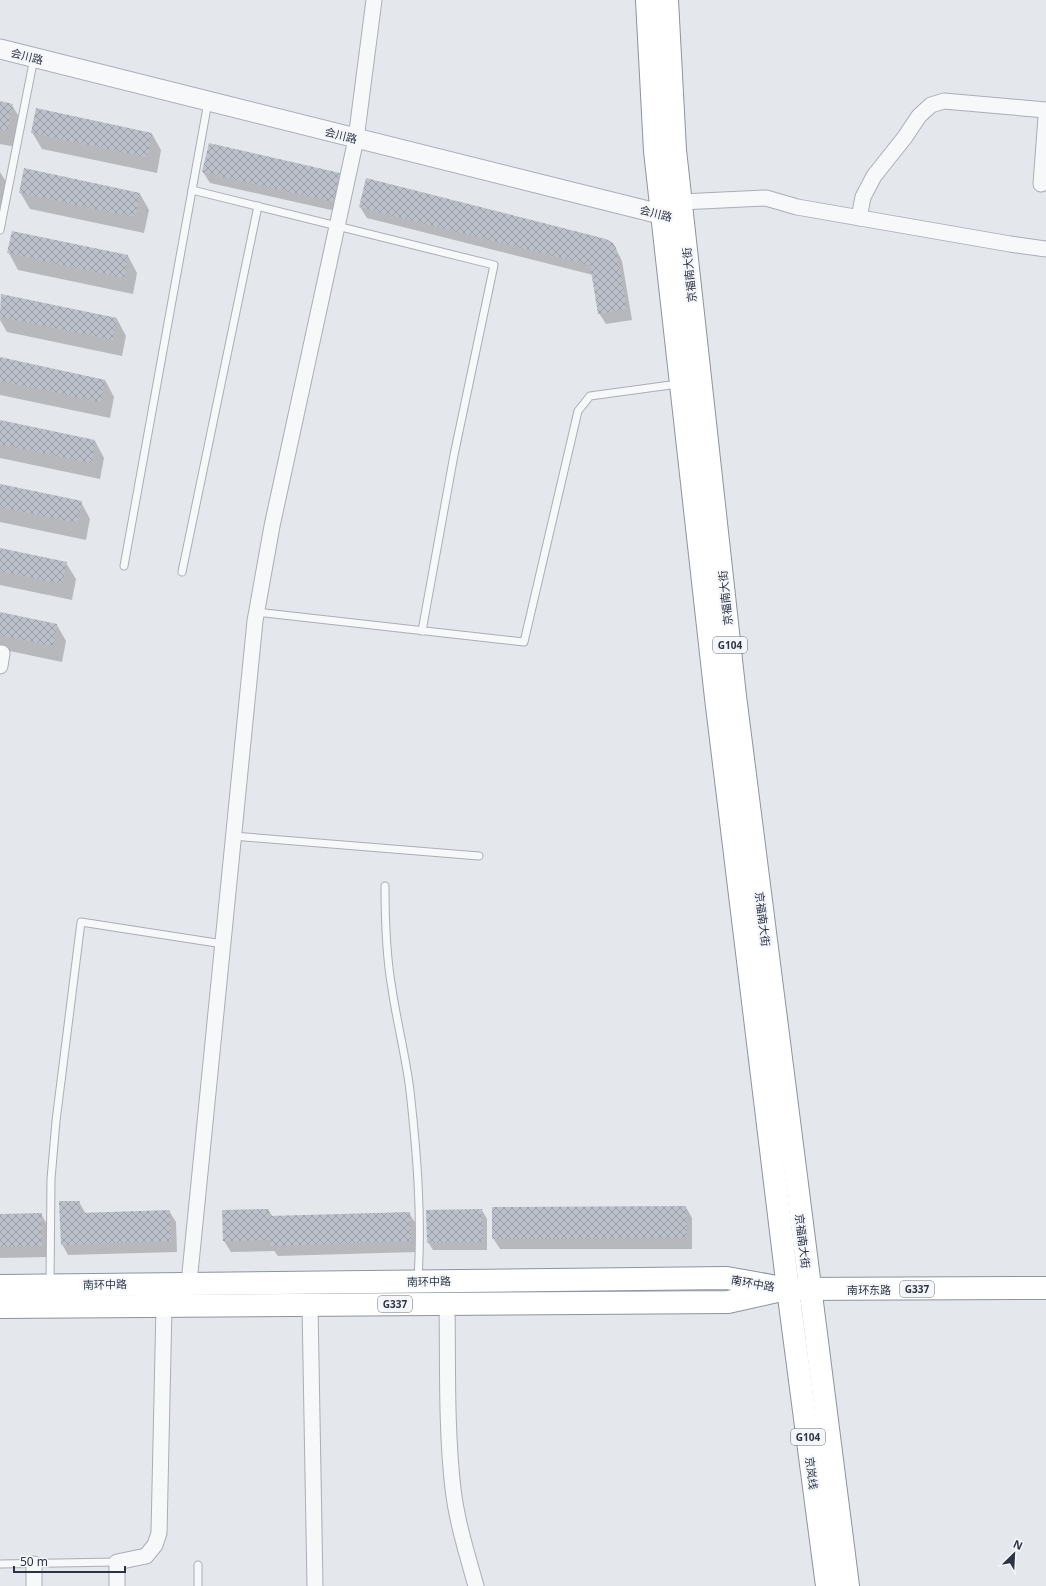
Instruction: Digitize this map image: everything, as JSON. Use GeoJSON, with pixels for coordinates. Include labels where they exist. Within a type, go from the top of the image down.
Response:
{"type":"FeatureCollection","features":[{"type":"Feature","properties":{"kind":"highway","name":"京福南大街"},"geometry":{"type":"LineString","coordinates":[[647,0],[655,151],[662,215],[716,698],[788,1289]]}},
{"type":"Feature","properties":{"kind":"highway","name":"京福南大街"},"geometry":{"type":"LineString","coordinates":[[667,0],[676,150],[735,696],[810,1289]]}},
{"type":"Feature","properties":{"kind":"highway","name":"南环中路"},"geometry":{"type":"LineString","coordinates":[[0,1286],[727,1278],[788,1289]]}},
{"type":"Feature","properties":{"kind":"highway","name":"南环东路"},"geometry":{"type":"LineString","coordinates":[[788,1289],[1046,1288]]}},
{"type":"Feature","properties":{"kind":"highway","name":"京岚线"},"geometry":{"type":"LineString","coordinates":[[788,1289],[827,1586]]}},
{"type":"Feature","properties":{"kind":"highway","name":"南环中路"},"geometry":{"type":"LineString","coordinates":[[0,1307],[728,1302],[788,1289]]}},
{"type":"Feature","properties":{"kind":"highway","name":"京岚线"},"geometry":{"type":"LineString","coordinates":[[810,1289],[848,1586]]}},
{"type":"Feature","properties":{"kind":"street"},"geometry":{"type":"LineString","coordinates":[[189,1284],[256,612],[272,526],[356,139],[374,0]]}},
{"type":"Feature","properties":{"kind":"street","name":"会川路"},"geometry":{"type":"LineString","coordinates":[[0,50],[662,215],[682,211]]}},
{"type":"Feature","properties":{"kind":"street"},"geometry":{"type":"LineString","coordinates":[[859,218],[863,197],[874,176],[905,137],[919,116],[931,105],[944,102],[1046,110]]}},
{"type":"Feature","properties":{"kind":"street"},"geometry":{"type":"LineString","coordinates":[[1041,184],[1046,117]]}},
{"type":"Feature","properties":{"kind":"street"},"geometry":{"type":"LineString","coordinates":[[682,211],[766,198],[797,207],[1046,249]]}},
{"type":"Feature","properties":{"kind":"street"},"geometry":{"type":"LineString","coordinates":[[0,653],[2,653],[0,666]]}},
{"type":"Feature","properties":{"kind":"street"},"geometry":{"type":"LineString","coordinates":[[447,1304],[450,1442],[453,1490],[463,1537],[476,1586]]}},
{"type":"Feature","properties":{"kind":"street"},"geometry":{"type":"LineString","coordinates":[[310,1305],[315,1586]]}},
{"type":"Feature","properties":{"kind":"street"},"geometry":{"type":"LineString","coordinates":[[117,1586],[117,1562],[146,1556],[155,1545],[159,1534],[164,1306]]}},
{"type":"Feature","properties":{"kind":"street"},"geometry":{"type":"LineString","coordinates":[[34,1564],[34,1586]]}},
{"type":"Feature","properties":{"kind":"lane"},"geometry":{"type":"LineString","coordinates":[[0,230],[34,58]]}},
{"type":"Feature","properties":{"kind":"lane"},"geometry":{"type":"LineString","coordinates":[[124,566],[208,102]]}},
{"type":"Feature","properties":{"kind":"lane"},"geometry":{"type":"LineString","coordinates":[[192,190],[494,265],[454,455],[422,631]]}},
{"type":"Feature","properties":{"kind":"lane"},"geometry":{"type":"LineString","coordinates":[[182,572],[258,206]]}},
{"type":"Feature","properties":{"kind":"lane"},"geometry":{"type":"LineString","coordinates":[[256,612],[524,642],[578,411],[590,396],[681,383]]}},
{"type":"Feature","properties":{"kind":"lane"},"geometry":{"type":"LineString","coordinates":[[233,836],[479,856]]}},
{"type":"Feature","properties":{"kind":"lane"},"geometry":{"type":"LineString","coordinates":[[385,886],[386,941],[391,988],[410,1090],[420,1197],[421,1237],[418,1281]]}},
{"type":"Feature","properties":{"kind":"lane"},"geometry":{"type":"LineString","coordinates":[[50,1285],[51,1179],[56,1121],[81,922],[223,944]]}},
{"type":"Feature","properties":{"kind":"lane"},"geometry":{"type":"LineString","coordinates":[[0,1564],[117,1562]]}},
{"type":"Feature","properties":{"kind":"lane"},"geometry":{"type":"LineString","coordinates":[[198,1564],[198,1586]]}},
{"type":"Feature","properties":{"kind":"building"},"geometry":{"type":"Polygon","coordinates":[[[0,101],[13,104],[7,131],[0,130],[0,101]]]}},
{"type":"Feature","properties":{"kind":"building"},"geometry":{"type":"Polygon","coordinates":[[[36,108],[152,133],[147,157],[31,133],[36,108]]]}},
{"type":"Feature","properties":{"kind":"building"},"geometry":{"type":"Polygon","coordinates":[[[209,143],[340,173],[334,202],[202,172],[209,143]]]}},
{"type":"Feature","properties":{"kind":"building"},"geometry":{"type":"Polygon","coordinates":[[[24,168],[140,193],[135,217],[19,193],[24,168]]]}},
{"type":"Feature","properties":{"kind":"building"},"geometry":{"type":"Polygon","coordinates":[[[366,178],[606,239],[613,243],[616,248],[627,309],[598,314],[590,265],[359,207],[366,178]]]}},
{"type":"Feature","properties":{"kind":"building"},"geometry":{"type":"Polygon","coordinates":[[[12,231],[128,255],[124,278],[7,253],[12,231]]]}},
{"type":"Feature","properties":{"kind":"building"},"geometry":{"type":"Polygon","coordinates":[[[1,294],[117,318],[113,340],[0,317],[1,294]]]}},
{"type":"Feature","properties":{"kind":"building"},"geometry":{"type":"Polygon","coordinates":[[[0,357],[105,380],[101,402],[0,381],[0,357]]]}},
{"type":"Feature","properties":{"kind":"building"},"geometry":{"type":"Polygon","coordinates":[[[0,420],[95,440],[91,463],[0,444],[0,420]]]}},
{"type":"Feature","properties":{"kind":"building"},"geometry":{"type":"Polygon","coordinates":[[[0,484],[82,501],[77,523],[0,507],[0,484]]]}},
{"type":"Feature","properties":{"kind":"building"},"geometry":{"type":"Polygon","coordinates":[[[0,548],[67,562],[62,584],[0,571],[0,548]]]}},
{"type":"Feature","properties":{"kind":"building"},"geometry":{"type":"Polygon","coordinates":[[[0,612],[57,624],[53,646],[0,635],[0,612]]]}},
{"type":"Feature","properties":{"kind":"building"},"geometry":{"type":"Polygon","coordinates":[[[59,1201],[80,1201],[80,1213],[170,1210],[171,1241],[61,1245],[59,1201]]]}},
{"type":"Feature","properties":{"kind":"building"},"geometry":{"type":"Polygon","coordinates":[[[686,1206],[687,1238],[492,1239],[492,1207],[686,1206]]]}},
{"type":"Feature","properties":{"kind":"building"},"geometry":{"type":"Polygon","coordinates":[[[269,1209],[269,1216],[410,1212],[411,1241],[270,1246],[270,1240],[223,1241],[222,1210],[269,1209]]]}},
{"type":"Feature","properties":{"kind":"building"},"geometry":{"type":"Polygon","coordinates":[[[482,1209],[483,1242],[427,1243],[426,1210],[482,1209]]]}},
{"type":"Feature","properties":{"kind":"building"},"geometry":{"type":"Polygon","coordinates":[[[42,1213],[42,1246],[0,1247],[0,1214],[42,1213]]]}}]}
